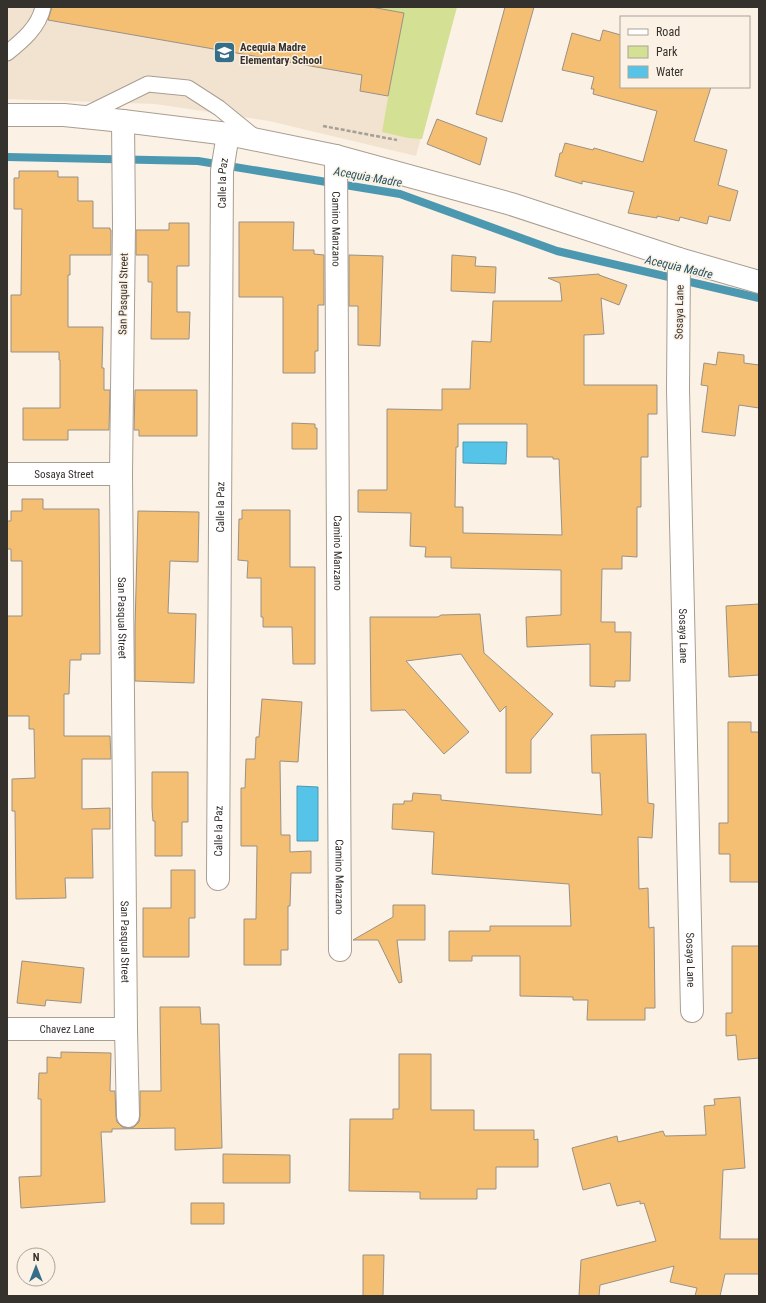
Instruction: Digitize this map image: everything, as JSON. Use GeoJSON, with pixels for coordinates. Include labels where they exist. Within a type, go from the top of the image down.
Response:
{"type":"FeatureCollection","features":[{"type":"Feature","properties":{"kind":"street"},"geometry":{"type":"LineString","coordinates":[[7,115],[64,115],[228,134],[336,156],[510,204],[679,259],[759,282]]}},
{"type":"Feature","properties":{"kind":"street","name":"San Pasqual Street"},"geometry":{"type":"LineString","coordinates":[[123,121],[124,224],[121,474],[128,1116]]}},
{"type":"Feature","properties":{"kind":"street","name":"Calle la Paz"},"geometry":{"type":"LineString","coordinates":[[218,879],[222,170],[228,134]]}},
{"type":"Feature","properties":{"kind":"street","name":"Camino Manzano"},"geometry":{"type":"LineString","coordinates":[[336,156],[340,950]]}},
{"type":"Feature","properties":{"kind":"street","name":"Sosaya Lane"},"geometry":{"type":"LineString","coordinates":[[679,259],[678,390],[692,1011]]}},
{"type":"Feature","properties":{"kind":"street","name":"Sosaya Street"},"geometry":{"type":"LineString","coordinates":[[7,474],[121,474]]}},
{"type":"Feature","properties":{"kind":"street","name":"Chavez Lane"},"geometry":{"type":"LineString","coordinates":[[7,1029],[126,1029]]}},
{"type":"Feature","properties":{"kind":"lane"},"geometry":{"type":"LineString","coordinates":[[7,53],[27,37],[42,13],[43,7]]}},
{"type":"Feature","properties":{"kind":"lane"},"geometry":{"type":"LineString","coordinates":[[82,117],[148,84],[188,88],[219,108],[259,140]]}},
{"type":"Feature","properties":{"kind":"shaded area","name":"Acequia Madre Elementary School"},"geometry":{"type":"Polygon","coordinates":[[[7,7],[456,7],[416,156],[269,121],[155,104],[7,99],[7,7]]]}},
{"type":"Feature","properties":{"kind":"green space"},"geometry":{"type":"Polygon","coordinates":[[[371,7],[457,7],[422,139],[408,138],[382,132],[403,13],[371,7]]]}},
{"type":"Feature","properties":{"kind":"water"},"geometry":{"type":"Polygon","coordinates":[[[463,442],[507,442],[506,464],[463,463],[463,442]]]}},
{"type":"Feature","properties":{"kind":"water"},"geometry":{"type":"Polygon","coordinates":[[[297,786],[318,787],[318,841],[297,841],[297,786]]]}},
{"type":"Feature","properties":{"kind":"building"},"geometry":{"type":"Polygon","coordinates":[[[52,7],[371,7],[404,13],[388,96],[360,91],[362,75],[48,20],[52,7]]]}},
{"type":"Feature","properties":{"kind":"building"},"geometry":{"type":"Polygon","coordinates":[[[505,7],[534,7],[502,122],[476,114],[505,7]]]}},
{"type":"Feature","properties":{"kind":"building"},"geometry":{"type":"Polygon","coordinates":[[[603,30],[620,35],[620,88],[711,88],[694,141],[727,150],[718,185],[738,191],[730,221],[709,216],[707,224],[680,217],[679,221],[657,216],[657,218],[628,213],[634,192],[582,181],[582,184],[555,176],[560,153],[562,153],[565,143],[593,150],[594,148],[643,162],[657,111],[593,94],[594,89],[591,89],[594,77],[562,70],[572,33],[600,41],[603,30]]]}},
{"type":"Feature","properties":{"kind":"building"},"geometry":{"type":"Polygon","coordinates":[[[437,119],[487,138],[480,165],[427,144],[437,119]]]}},
{"type":"Feature","properties":{"kind":"building"},"geometry":{"type":"Polygon","coordinates":[[[19,171],[58,171],[58,177],[78,177],[78,201],[93,201],[93,228],[110,228],[111,230],[111,255],[70,255],[70,275],[68,275],[68,327],[103,327],[102,368],[104,368],[104,390],[110,390],[109,430],[68,430],[68,440],[23,440],[23,408],[60,408],[60,360],[59,352],[11,352],[11,295],[21,295],[22,209],[14,209],[14,178],[19,178],[19,171]]]}},
{"type":"Feature","properties":{"kind":"building"},"geometry":{"type":"Polygon","coordinates":[[[239,222],[294,222],[293,250],[314,250],[314,254],[324,255],[324,305],[318,305],[318,351],[315,351],[315,373],[283,373],[283,297],[239,297],[239,222]]]}},
{"type":"Feature","properties":{"kind":"building"},"geometry":{"type":"Polygon","coordinates":[[[169,223],[189,223],[189,266],[177,266],[177,312],[190,312],[189,339],[151,339],[152,282],[148,282],[148,255],[136,255],[136,230],[169,230],[169,223]]]}},
{"type":"Feature","properties":{"kind":"building"},"geometry":{"type":"Polygon","coordinates":[[[349,255],[383,256],[380,346],[358,345],[358,306],[349,306],[349,255]]]}},
{"type":"Feature","properties":{"kind":"building"},"geometry":{"type":"Polygon","coordinates":[[[452,255],[476,257],[475,266],[496,267],[495,293],[451,291],[452,255]]]}},
{"type":"Feature","properties":{"kind":"building"},"geometry":{"type":"Polygon","coordinates":[[[599,274],[627,285],[619,305],[601,298],[604,334],[584,335],[584,385],[657,385],[657,414],[648,414],[648,457],[641,457],[641,507],[637,507],[637,557],[622,556],[622,569],[602,569],[601,622],[615,622],[615,632],[631,632],[630,681],[615,681],[615,687],[590,686],[590,644],[527,647],[526,617],[561,615],[561,570],[451,568],[451,557],[425,557],[426,547],[410,546],[411,513],[358,512],[358,490],[387,490],[387,409],[442,410],[442,389],[470,389],[472,341],[491,342],[493,301],[562,301],[560,283],[548,278],[599,274]],[[458,424],[455,507],[463,507],[463,533],[562,535],[559,459],[553,459],[553,457],[527,457],[527,424],[458,424]]]}},
{"type":"Feature","properties":{"kind":"building"},"geometry":{"type":"Polygon","coordinates":[[[718,352],[744,355],[744,363],[759,365],[759,408],[739,405],[735,436],[702,432],[708,386],[701,385],[704,363],[716,365],[718,352]]]}},
{"type":"Feature","properties":{"kind":"building"},"geometry":{"type":"Polygon","coordinates":[[[135,390],[197,390],[197,436],[139,436],[139,430],[134,430],[135,390]]]}},
{"type":"Feature","properties":{"kind":"building"},"geometry":{"type":"Polygon","coordinates":[[[292,423],[315,424],[315,428],[317,428],[317,449],[292,449],[292,423]]]}},
{"type":"Feature","properties":{"kind":"building"},"geometry":{"type":"Polygon","coordinates":[[[22,499],[43,499],[43,509],[99,509],[100,654],[81,654],[81,660],[70,660],[69,694],[64,694],[64,736],[110,736],[111,759],[82,759],[82,809],[110,808],[110,829],[92,829],[93,878],[65,878],[66,898],[16,899],[15,811],[12,811],[12,779],[35,778],[34,729],[29,729],[29,716],[7,716],[7,616],[22,616],[22,561],[11,561],[11,549],[7,549],[7,521],[11,521],[11,511],[22,511],[22,499]]]}},
{"type":"Feature","properties":{"kind":"building"},"geometry":{"type":"Polygon","coordinates":[[[242,510],[290,510],[290,567],[315,567],[315,664],[293,664],[292,627],[263,627],[263,617],[261,617],[261,578],[247,578],[248,561],[238,560],[239,519],[242,519],[242,510]]]}},
{"type":"Feature","properties":{"kind":"building"},"geometry":{"type":"Polygon","coordinates":[[[138,511],[199,512],[198,562],[170,561],[168,613],[196,614],[194,683],[135,681],[138,511]]]}},
{"type":"Feature","properties":{"kind":"building"},"geometry":{"type":"Polygon","coordinates":[[[759,604],[759,675],[729,677],[726,606],[759,604]]]}},
{"type":"Feature","properties":{"kind":"building"},"geometry":{"type":"Polygon","coordinates":[[[480,614],[484,653],[553,714],[531,740],[531,773],[506,773],[506,706],[500,712],[461,654],[406,661],[469,732],[444,754],[405,710],[371,711],[370,617],[438,617],[441,615],[480,614]]]}},
{"type":"Feature","properties":{"kind":"building"},"geometry":{"type":"Polygon","coordinates":[[[262,699],[302,702],[298,762],[280,761],[281,835],[290,835],[290,852],[311,851],[311,873],[291,873],[290,906],[288,906],[288,950],[281,950],[281,965],[244,965],[244,919],[256,919],[257,846],[241,846],[241,788],[245,788],[246,759],[255,759],[256,737],[259,737],[262,699]]]}},
{"type":"Feature","properties":{"kind":"building"},"geometry":{"type":"Polygon","coordinates":[[[728,722],[751,722],[751,732],[759,732],[759,882],[730,882],[730,854],[719,854],[719,823],[728,823],[728,722]]]}},
{"type":"Feature","properties":{"kind":"building"},"geometry":{"type":"Polygon","coordinates":[[[646,734],[648,803],[654,804],[652,838],[638,837],[639,889],[648,888],[649,928],[654,927],[655,1008],[645,1008],[645,1020],[587,1020],[588,1000],[573,1000],[573,997],[520,996],[520,956],[472,956],[472,961],[449,961],[449,931],[490,931],[490,926],[571,926],[569,884],[432,874],[434,832],[392,829],[393,804],[404,804],[404,801],[412,801],[413,793],[441,795],[441,800],[602,815],[600,773],[592,773],[591,735],[646,734]]]}},
{"type":"Feature","properties":{"kind":"building"},"geometry":{"type":"Polygon","coordinates":[[[152,772],[188,772],[188,822],[182,822],[182,856],[155,856],[155,821],[153,821],[152,808],[152,772]]]}},
{"type":"Feature","properties":{"kind":"building"},"geometry":{"type":"Polygon","coordinates":[[[171,870],[195,870],[195,918],[189,918],[189,957],[143,957],[143,908],[171,908],[171,870]]]}},
{"type":"Feature","properties":{"kind":"building"},"geometry":{"type":"Polygon","coordinates":[[[393,905],[425,905],[425,940],[397,940],[402,982],[399,983],[378,940],[353,940],[393,917],[393,905]]]}},
{"type":"Feature","properties":{"kind":"building"},"geometry":{"type":"Polygon","coordinates":[[[732,946],[759,946],[759,1058],[738,1060],[736,1035],[726,1036],[726,1013],[732,1013],[732,946]]]}},
{"type":"Feature","properties":{"kind":"building"},"geometry":{"type":"Polygon","coordinates":[[[22,961],[84,968],[81,1003],[46,1000],[45,1006],[17,1003],[22,961]]]}},
{"type":"Feature","properties":{"kind":"building"},"geometry":{"type":"Polygon","coordinates":[[[160,1007],[200,1007],[201,1024],[219,1024],[222,1148],[175,1150],[175,1128],[112,1129],[112,1132],[101,1132],[105,1202],[21,1208],[19,1177],[41,1176],[41,1099],[38,1099],[39,1073],[47,1073],[47,1057],[61,1058],[61,1052],[111,1053],[110,1091],[115,1091],[117,1122],[122,1127],[134,1127],[139,1122],[140,1116],[140,1091],[161,1091],[160,1007]]]}},
{"type":"Feature","properties":{"kind":"building"},"geometry":{"type":"Polygon","coordinates":[[[399,1054],[431,1054],[431,1110],[474,1110],[474,1130],[534,1130],[534,1140],[538,1139],[538,1167],[496,1167],[496,1189],[477,1189],[477,1199],[420,1199],[420,1192],[349,1191],[350,1119],[393,1119],[393,1109],[399,1109],[399,1054]]]}},
{"type":"Feature","properties":{"kind":"building"},"geometry":{"type":"Polygon","coordinates":[[[740,1097],[745,1168],[723,1170],[720,1239],[759,1239],[759,1274],[725,1274],[720,1296],[695,1296],[697,1288],[670,1282],[674,1266],[600,1285],[599,1296],[579,1296],[581,1260],[656,1241],[644,1203],[640,1204],[640,1201],[617,1206],[610,1183],[583,1190],[572,1148],[617,1136],[618,1142],[663,1131],[665,1136],[706,1135],[704,1106],[715,1105],[714,1099],[740,1097]]]}},
{"type":"Feature","properties":{"kind":"building"},"geometry":{"type":"Polygon","coordinates":[[[223,1154],[290,1155],[290,1183],[223,1183],[223,1154]]]}},
{"type":"Feature","properties":{"kind":"building"},"geometry":{"type":"Polygon","coordinates":[[[191,1203],[224,1203],[224,1224],[191,1224],[191,1203]]]}},
{"type":"Feature","properties":{"kind":"building"},"geometry":{"type":"Polygon","coordinates":[[[363,1255],[384,1255],[383,1296],[363,1296],[363,1255]]]}},
{"type":"Feature","properties":{"kind":"waterway","name":"Acequia Madre"},"geometry":{"type":"LineString","coordinates":[[7,157],[198,161],[400,194],[557,251],[759,298]]}},
{"type":"Feature","properties":{"kind":"place","name":"Acequia Madre Elementary School"},"geometry":{"type":"Point","coordinates":[225,53]}}]}
